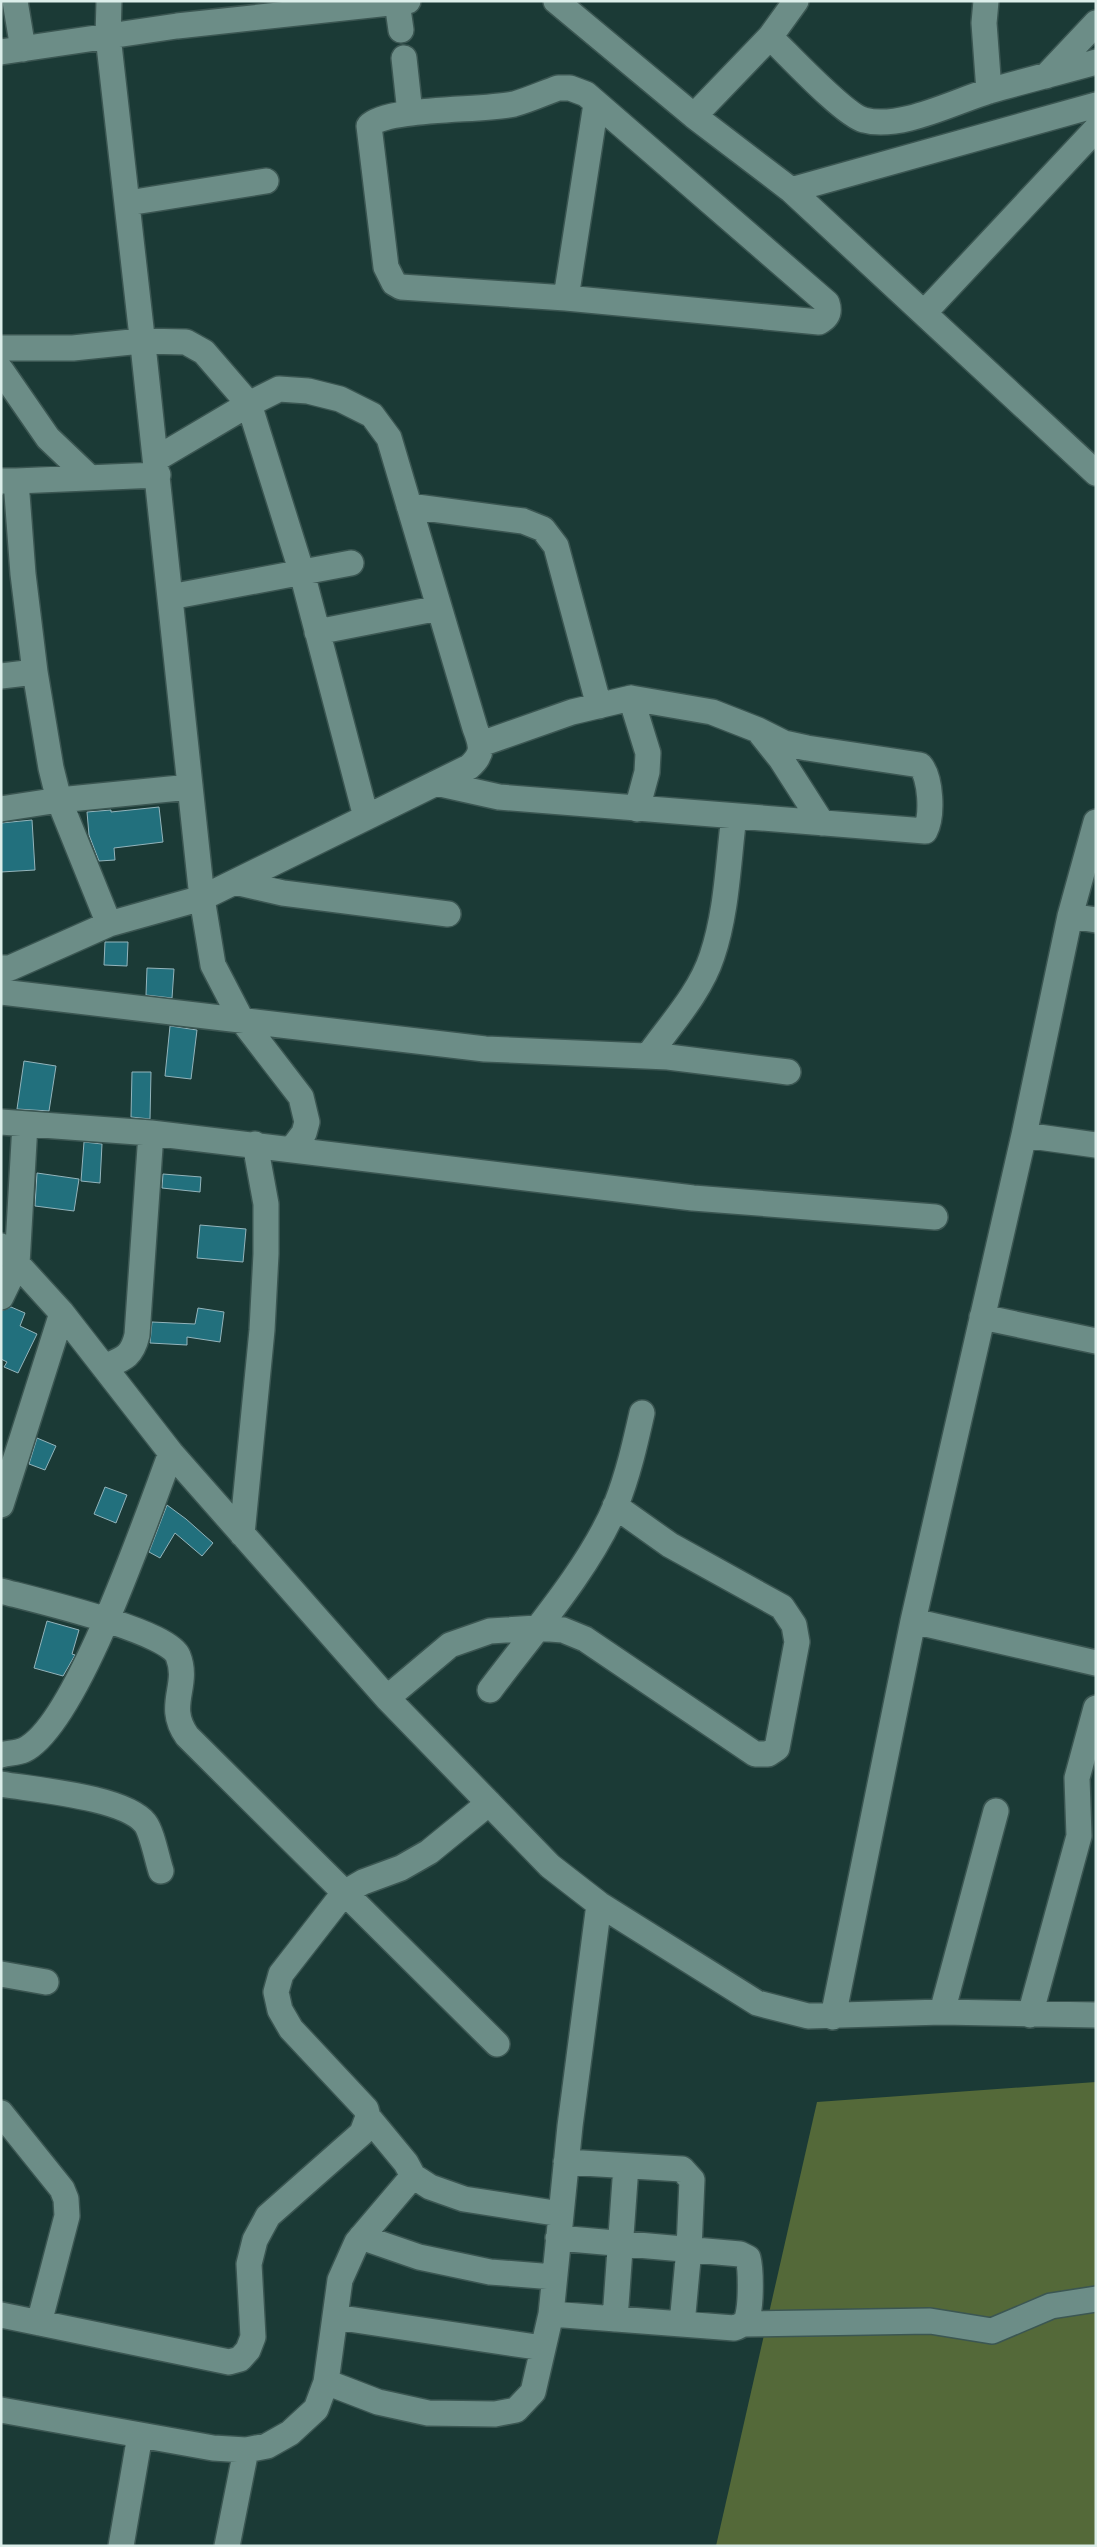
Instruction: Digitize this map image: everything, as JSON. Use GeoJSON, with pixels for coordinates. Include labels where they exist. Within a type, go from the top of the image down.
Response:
{"type":"FeatureCollection","features":[{"type":"Feature","properties":{"kind":"street"},"geometry":{"type":"LineString","coordinates":[[15,1],[12,51],[108,36],[245,10],[403,2],[400,30]]}},
{"type":"Feature","properties":{"kind":"street"},"geometry":{"type":"LineString","coordinates":[[109,1],[108,36],[128,204],[141,341],[157,467],[202,898],[213,965],[241,1019],[302,1097],[307,1122],[304,1133],[292,1150]]}},
{"type":"Feature","properties":{"kind":"street"},"geometry":{"type":"LineString","coordinates":[[556,1],[694,116],[791,190],[1096,473]]}},
{"type":"Feature","properties":{"kind":"street"},"geometry":{"type":"LineString","coordinates":[[694,116],[770,37],[796,1]]}},
{"type":"Feature","properties":{"kind":"street"},"geometry":{"type":"LineString","coordinates":[[986,1],[984,23],[989,91]]}},
{"type":"Feature","properties":{"kind":"street"},"geometry":{"type":"LineString","coordinates":[[1046,76],[1096,23]]}},
{"type":"Feature","properties":{"kind":"street"},"geometry":{"type":"LineString","coordinates":[[770,37],[846,111],[863,120],[887,122],[909,118],[989,91],[1096,62]]}},
{"type":"Feature","properties":{"kind":"street"},"geometry":{"type":"LineString","coordinates":[[404,58],[410,114]]}},
{"type":"Feature","properties":{"kind":"street"},"geometry":{"type":"LineString","coordinates":[[558,88],[570,88],[586,94],[827,303],[829,310],[826,318],[819,322],[566,298],[401,287],[394,283],[386,267],[369,126],[379,118],[410,114],[516,104],[558,88]]}},
{"type":"Feature","properties":{"kind":"street"},"geometry":{"type":"LineString","coordinates":[[566,298],[596,104]]}},
{"type":"Feature","properties":{"kind":"street"},"geometry":{"type":"LineString","coordinates":[[791,190],[1096,105]]}},
{"type":"Feature","properties":{"kind":"street"},"geometry":{"type":"LineString","coordinates":[[924,313],[1096,129]]}},
{"type":"Feature","properties":{"kind":"street"},"geometry":{"type":"LineString","coordinates":[[128,204],[266,181]]}},
{"type":"Feature","properties":{"kind":"street"},"geometry":{"type":"LineString","coordinates":[[1,348],[73,348],[141,341],[186,342],[204,352],[249,404],[302,574],[366,817]]}},
{"type":"Feature","properties":{"kind":"street"},"geometry":{"type":"LineString","coordinates":[[1,370],[48,438],[90,478]]}},
{"type":"Feature","properties":{"kind":"street"},"geometry":{"type":"LineString","coordinates":[[1,968],[10,968],[109,924],[202,898],[468,767],[478,759],[482,744],[439,608],[389,438],[372,415],[340,399],[308,391],[279,389],[249,404],[157,467],[90,478],[9,481],[23,574],[34,672],[51,768],[60,800],[109,924]]}},
{"type":"Feature","properties":{"kind":"street"},"geometry":{"type":"LineString","coordinates":[[409,506],[523,521],[544,529],[556,546],[598,706]]}},
{"type":"Feature","properties":{"kind":"street"},"geometry":{"type":"LineString","coordinates":[[170,597],[302,574],[351,563]]}},
{"type":"Feature","properties":{"kind":"street"},"geometry":{"type":"LineString","coordinates":[[317,632],[439,608]]}},
{"type":"Feature","properties":{"kind":"street"},"geometry":{"type":"LineString","coordinates":[[1,676],[34,672]]}},
{"type":"Feature","properties":{"kind":"street"},"geometry":{"type":"LineString","coordinates":[[436,783],[499,797],[637,809],[925,831],[930,822],[931,813],[926,771],[920,765],[784,743],[758,730],[712,712],[631,698],[534,724],[482,744]]}},
{"type":"Feature","properties":{"kind":"street"},"geometry":{"type":"LineString","coordinates":[[631,698],[648,753],[647,772],[637,809]]}},
{"type":"Feature","properties":{"kind":"street"},"geometry":{"type":"LineString","coordinates":[[758,730],[781,759],[822,823]]}},
{"type":"Feature","properties":{"kind":"street"},"geometry":{"type":"LineString","coordinates":[[1,810],[60,800],[190,787]]}},
{"type":"Feature","properties":{"kind":"street"},"geometry":{"type":"LineString","coordinates":[[648,1056],[699,984],[712,958],[719,930],[734,816]]}},
{"type":"Feature","properties":{"kind":"street"},"geometry":{"type":"LineString","coordinates":[[833,2017],[913,1621],[1024,1135],[1070,916],[1096,822]]}},
{"type":"Feature","properties":{"kind":"street"},"geometry":{"type":"LineString","coordinates":[[235,882],[282,893],[448,914]]}},
{"type":"Feature","properties":{"kind":"street"},"geometry":{"type":"LineString","coordinates":[[1070,916],[1096,920]]}},
{"type":"Feature","properties":{"kind":"street"},"geometry":{"type":"LineString","coordinates":[[1,992],[121,1008],[241,1019],[485,1049],[648,1056],[788,1072]]}},
{"type":"Feature","properties":{"kind":"street"},"geometry":{"type":"LineString","coordinates":[[1,1297],[9,1255],[13,1123],[151,1133],[255,1144],[693,1198],[935,1217]]}},
{"type":"Feature","properties":{"kind":"street"},"geometry":{"type":"LineString","coordinates":[[104,1367],[125,1358],[134,1348],[151,1133]]}},
{"type":"Feature","properties":{"kind":"street"},"geometry":{"type":"LineString","coordinates":[[1024,1135],[1096,1145]]}},
{"type":"Feature","properties":{"kind":"street"},"geometry":{"type":"LineString","coordinates":[[242,1534],[262,1330],[266,1254],[266,1204],[255,1144]]}},
{"type":"Feature","properties":{"kind":"street"},"geometry":{"type":"LineString","coordinates":[[9,1255],[62,1314],[172,1453],[387,1698],[550,1866],[600,1904],[758,2003],[808,2016],[833,2017],[942,2012],[1096,2014]]}},
{"type":"Feature","properties":{"kind":"street"},"geometry":{"type":"LineString","coordinates":[[1,1505],[62,1314]]}},
{"type":"Feature","properties":{"kind":"street"},"geometry":{"type":"LineString","coordinates":[[982,1317],[1096,1341]]}},
{"type":"Feature","properties":{"kind":"street"},"geometry":{"type":"LineString","coordinates":[[490,1690],[592,1550],[615,1506],[630,1466],[642,1413]]}},
{"type":"Feature","properties":{"kind":"street"},"geometry":{"type":"LineString","coordinates":[[1,1755],[24,1750],[42,1734],[75,1688],[107,1620],[172,1453]]}},
{"type":"Feature","properties":{"kind":"street"},"geometry":{"type":"LineString","coordinates":[[387,1698],[450,1646],[490,1631],[537,1628],[563,1630],[585,1639],[755,1754],[768,1754],[777,1748],[781,1737],[797,1642],[794,1625],[782,1607],[670,1546],[615,1506]]}},
{"type":"Feature","properties":{"kind":"street"},"geometry":{"type":"LineString","coordinates":[[1,1591],[107,1620],[165,1642],[178,1653],[182,1671],[176,1708],[178,1724],[186,1736],[497,2044]]}},
{"type":"Feature","properties":{"kind":"street"},"geometry":{"type":"LineString","coordinates":[[913,1621],[1096,1663]]}},
{"type":"Feature","properties":{"kind":"street"},"geometry":{"type":"LineString","coordinates":[[1030,2014],[1079,1836],[1077,1778],[1096,1708]]}},
{"type":"Feature","properties":{"kind":"street"},"geometry":{"type":"LineString","coordinates":[[1,1784],[115,1804],[134,1812],[146,1824],[161,1871]]}},
{"type":"Feature","properties":{"kind":"street"},"geometry":{"type":"LineString","coordinates":[[489,1803],[429,1852],[401,1868],[363,1882],[344,1893],[281,1974],[276,1992],[280,2010],[291,2029],[366,2109],[368,2117],[406,2163],[413,2176],[430,2187],[464,2199],[561,2214]]}},
{"type":"Feature","properties":{"kind":"street"},"geometry":{"type":"LineString","coordinates":[[942,2012],[996,1811]]}},
{"type":"Feature","properties":{"kind":"street"},"geometry":{"type":"LineString","coordinates":[[326,2382],[378,2402],[428,2413],[495,2414],[516,2410],[533,2392],[551,2314],[566,2162],[600,1904]]}},
{"type":"Feature","properties":{"kind":"street"},"geometry":{"type":"LineString","coordinates":[[1,1974],[46,1982]]}},
{"type":"Feature","properties":{"kind":"street"},"geometry":{"type":"LineString","coordinates":[[1,2112],[62,2189],[66,2199],[67,2216],[39,2323]]}},
{"type":"Feature","properties":{"kind":"street"},"geometry":{"type":"LineString","coordinates":[[1,2315],[205,2358],[229,2362],[240,2358],[248,2350],[253,2337],[249,2264],[255,2240],[268,2216],[362,2133],[368,2117]]}},
{"type":"Feature","properties":{"kind":"street"},"geometry":{"type":"LineString","coordinates":[[566,2162],[682,2169],[688,2174],[692,2180],[690,2249],[682,2324]]}},
{"type":"Feature","properties":{"kind":"street"},"geometry":{"type":"LineString","coordinates":[[615,2319],[622,2244],[626,2166]]}},
{"type":"Feature","properties":{"kind":"street"},"geometry":{"type":"LineString","coordinates":[[1,2410],[213,2448],[246,2450],[268,2446],[290,2432],[316,2409],[326,2382],[340,2280],[361,2237],[413,2176]]}},
{"type":"Feature","properties":{"kind":"street"},"geometry":{"type":"LineString","coordinates":[[361,2237],[420,2257],[490,2272],[554,2277]]}},
{"type":"Feature","properties":{"kind":"street"},"geometry":{"type":"LineString","coordinates":[[558,2238],[740,2254],[748,2258],[750,2266],[748,2316],[744,2324]]}},
{"type":"Feature","properties":{"kind":"street"},"geometry":{"type":"LineString","coordinates":[[551,2314],[734,2328],[744,2324],[930,2321],[992,2331],[1051,2306],[1096,2300]]}},
{"type":"Feature","properties":{"kind":"street"},"geometry":{"type":"LineString","coordinates":[[335,2317],[543,2348]]}},
{"type":"Feature","properties":{"kind":"street"},"geometry":{"type":"LineString","coordinates":[[121,2546],[140,2435]]}},
{"type":"Feature","properties":{"kind":"street"},"geometry":{"type":"LineString","coordinates":[[227,2546],[246,2450]]}},
{"type":"Feature","properties":{"kind":"green space"},"geometry":{"type":"Polygon","coordinates":[[[1096,2082],[1096,2546],[716,2546],[817,2102],[1096,2082]]]}},
{"type":"Feature","properties":{"kind":"building"},"geometry":{"type":"Polygon","coordinates":[[[159,807],[163,842],[114,848],[115,860],[99,861],[89,835],[87,812],[111,810],[111,812],[159,807]]]}},
{"type":"Feature","properties":{"kind":"building"},"geometry":{"type":"Polygon","coordinates":[[[32,820],[35,870],[1,872],[1,823],[32,820]]]}},
{"type":"Feature","properties":{"kind":"building"},"geometry":{"type":"Polygon","coordinates":[[[105,942],[128,942],[127,966],[104,965],[105,942]]]}},
{"type":"Feature","properties":{"kind":"building"},"geometry":{"type":"Polygon","coordinates":[[[147,968],[174,969],[172,998],[146,995],[147,968]]]}},
{"type":"Feature","properties":{"kind":"building"},"geometry":{"type":"Polygon","coordinates":[[[170,1026],[197,1030],[191,1079],[165,1076],[170,1026]]]}},
{"type":"Feature","properties":{"kind":"building"},"geometry":{"type":"Polygon","coordinates":[[[24,1061],[56,1066],[49,1111],[17,1109],[24,1061]]]}},
{"type":"Feature","properties":{"kind":"building"},"geometry":{"type":"Polygon","coordinates":[[[132,1072],[151,1072],[150,1119],[131,1117],[132,1072]]]}},
{"type":"Feature","properties":{"kind":"building"},"geometry":{"type":"Polygon","coordinates":[[[84,1142],[102,1144],[100,1183],[81,1181],[84,1142]]]}},
{"type":"Feature","properties":{"kind":"building"},"geometry":{"type":"Polygon","coordinates":[[[37,1173],[79,1179],[74,1211],[35,1206],[37,1173]]]}},
{"type":"Feature","properties":{"kind":"building"},"geometry":{"type":"Polygon","coordinates":[[[163,1174],[201,1177],[200,1192],[162,1188],[163,1174]]]}},
{"type":"Feature","properties":{"kind":"building"},"geometry":{"type":"Polygon","coordinates":[[[200,1225],[246,1229],[243,1262],[197,1258],[200,1225]]]}},
{"type":"Feature","properties":{"kind":"building"},"geometry":{"type":"Polygon","coordinates":[[[11,1307],[25,1313],[20,1326],[37,1334],[18,1373],[4,1367],[7,1362],[1,1359],[1,1311],[11,1307]]]}},
{"type":"Feature","properties":{"kind":"building"},"geometry":{"type":"Polygon","coordinates":[[[198,1308],[224,1312],[220,1342],[187,1337],[187,1345],[150,1343],[152,1322],[195,1324],[198,1308]]]}},
{"type":"Feature","properties":{"kind":"building"},"geometry":{"type":"Polygon","coordinates":[[[37,1438],[56,1446],[45,1470],[29,1464],[37,1438]]]}},
{"type":"Feature","properties":{"kind":"building"},"geometry":{"type":"Polygon","coordinates":[[[105,1487],[127,1495],[116,1523],[94,1514],[105,1487]]]}},
{"type":"Feature","properties":{"kind":"building"},"geometry":{"type":"Polygon","coordinates":[[[167,1505],[213,1543],[202,1556],[175,1533],[160,1558],[149,1552],[167,1505]]]}},
{"type":"Feature","properties":{"kind":"building"},"geometry":{"type":"Polygon","coordinates":[[[47,1621],[79,1630],[72,1654],[75,1655],[63,1676],[34,1668],[47,1621]]]}}]}
